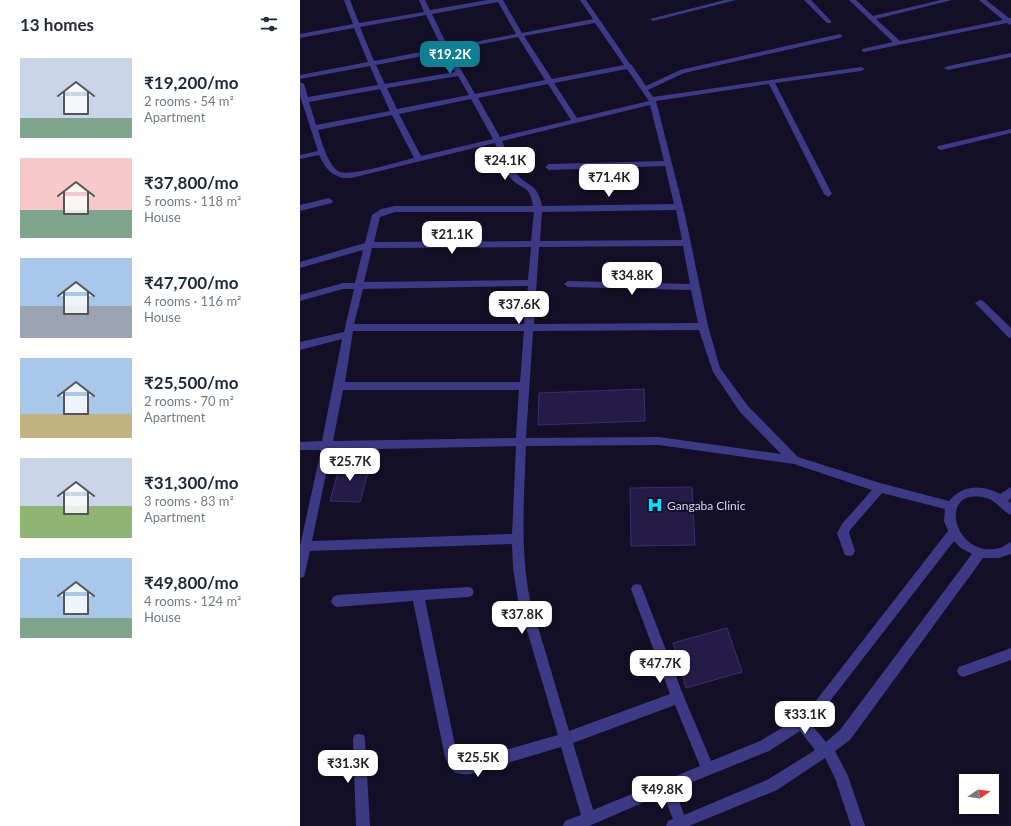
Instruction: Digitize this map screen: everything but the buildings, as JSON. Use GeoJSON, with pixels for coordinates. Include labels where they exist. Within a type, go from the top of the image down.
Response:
{"type":"FeatureCollection","features":[{"type":"Feature","properties":{"kind":"street"},"geometry":{"type":"LineString","coordinates":[[347,0],[356,26],[395,113],[419,160]]}},
{"type":"Feature","properties":{"kind":"street"},"geometry":{"type":"LineString","coordinates":[[422,0],[446,49],[498,140],[511,172],[515,178],[532,189],[536,197],[538,209],[536,245],[521,442],[517,539],[519,579],[589,819]]}},
{"type":"Feature","properties":{"kind":"street"},"geometry":{"type":"LineString","coordinates":[[300,36],[500,0],[520,35],[575,121]]}},
{"type":"Feature","properties":{"kind":"street"},"geometry":{"type":"LineString","coordinates":[[583,0],[630,66],[652,100],[679,207],[703,326],[716,369],[744,409],[794,460]]}},
{"type":"Feature","properties":{"kind":"street"},"geometry":{"type":"LineString","coordinates":[[653,19],[733,0]]}},
{"type":"Feature","properties":{"kind":"street"},"geometry":{"type":"LineString","coordinates":[[807,0],[829,22]]}},
{"type":"Feature","properties":{"kind":"street"},"geometry":{"type":"LineString","coordinates":[[852,0],[898,43]]}},
{"type":"Feature","properties":{"kind":"street"},"geometry":{"type":"LineString","coordinates":[[871,18],[949,0]]}},
{"type":"Feature","properties":{"kind":"street"},"geometry":{"type":"LineString","coordinates":[[982,0],[1010,21]]}},
{"type":"Feature","properties":{"kind":"street"},"geometry":{"type":"LineString","coordinates":[[300,77],[598,20]]}},
{"type":"Feature","properties":{"kind":"street"},"geometry":{"type":"LineString","coordinates":[[864,50],[1010,21]]}},
{"type":"Feature","properties":{"kind":"street"},"geometry":{"type":"LineString","coordinates":[[645,89],[682,71],[840,36]]}},
{"type":"Feature","properties":{"kind":"street"},"geometry":{"type":"LineString","coordinates":[[948,68],[1011,55]]}},
{"type":"Feature","properties":{"kind":"street"},"geometry":{"type":"LineString","coordinates":[[314,128],[630,66]]}},
{"type":"Feature","properties":{"kind":"street"},"geometry":{"type":"LineString","coordinates":[[300,84],[304,105],[322,152],[334,173],[342,176],[356,175],[419,160],[652,100],[861,69]]}},
{"type":"Feature","properties":{"kind":"street"},"geometry":{"type":"LineString","coordinates":[[304,105],[383,86],[460,73]]}},
{"type":"Feature","properties":{"kind":"street"},"geometry":{"type":"LineString","coordinates":[[771,82],[828,194]]}},
{"type":"Feature","properties":{"kind":"street"},"geometry":{"type":"LineString","coordinates":[[941,148],[1011,131]]}},
{"type":"Feature","properties":{"kind":"street"},"geometry":{"type":"LineString","coordinates":[[300,157],[322,152]]}},
{"type":"Feature","properties":{"kind":"street"},"geometry":{"type":"LineString","coordinates":[[548,166],[668,163]]}},
{"type":"Feature","properties":{"kind":"street"},"geometry":{"type":"LineString","coordinates":[[300,208],[329,201]]}},
{"type":"Feature","properties":{"kind":"street"},"geometry":{"type":"LineString","coordinates":[[300,572],[339,386],[348,330],[376,216],[384,211],[395,209],[679,207]]}},
{"type":"Feature","properties":{"kind":"street"},"geometry":{"type":"LineString","coordinates":[[300,265],[369,245],[687,243]]}},
{"type":"Feature","properties":{"kind":"street"},"geometry":{"type":"LineString","coordinates":[[300,298],[339,287],[359,285],[533,283]]}},
{"type":"Feature","properties":{"kind":"street"},"geometry":{"type":"LineString","coordinates":[[568,284],[695,287]]}},
{"type":"Feature","properties":{"kind":"street"},"geometry":{"type":"LineString","coordinates":[[980,303],[1011,334]]}},
{"type":"Feature","properties":{"kind":"street"},"geometry":{"type":"LineString","coordinates":[[300,346],[348,330],[703,326]]}},
{"type":"Feature","properties":{"kind":"street"},"geometry":{"type":"LineString","coordinates":[[339,386],[525,386]]}},
{"type":"Feature","properties":{"kind":"street"},"geometry":{"type":"LineString","coordinates":[[300,446],[659,441],[794,460],[880,488],[950,506]]}},
{"type":"Feature","properties":{"kind":"street"},"geometry":{"type":"LineString","coordinates":[[849,551],[843,533],[846,527],[880,488]]}},
{"type":"Feature","properties":{"kind":"street"},"geometry":{"type":"LineString","coordinates":[[1011,510],[1001,500],[986,493],[971,492],[958,497],[950,506],[948,519],[953,533],[964,545],[980,552],[996,554],[1011,547]]}},
{"type":"Feature","properties":{"kind":"street"},"geometry":{"type":"LineString","coordinates":[[1001,500],[1011,492]]}},
{"type":"Feature","properties":{"kind":"street"},"geometry":{"type":"LineString","coordinates":[[570,826],[764,746],[801,723],[819,706],[953,533]]}},
{"type":"Feature","properties":{"kind":"street"},"geometry":{"type":"LineString","coordinates":[[306,546],[517,539]]}},
{"type":"Feature","properties":{"kind":"street"},"geometry":{"type":"LineString","coordinates":[[667,786],[679,825],[772,785],[825,751],[845,735],[980,552]]}},
{"type":"Feature","properties":{"kind":"street"},"geometry":{"type":"LineString","coordinates":[[637,589],[678,698],[708,769]]}},
{"type":"Feature","properties":{"kind":"street"},"geometry":{"type":"LineString","coordinates":[[337,601],[468,592]]}},
{"type":"Feature","properties":{"kind":"street"},"geometry":{"type":"LineString","coordinates":[[418,595],[451,757],[458,768],[470,767],[566,739],[678,698]]}},
{"type":"Feature","properties":{"kind":"street"},"geometry":{"type":"LineString","coordinates":[[963,671],[1011,654]]}},
{"type":"Feature","properties":{"kind":"street"},"geometry":{"type":"LineString","coordinates":[[801,723],[825,751],[829,752],[841,776],[858,826]]}},
{"type":"Feature","properties":{"kind":"street"},"geometry":{"type":"LineString","coordinates":[[359,740],[363,826]]}},
{"type":"Feature","properties":{"kind":"place","name":"Gangaba Clinic"},"geometry":{"type":"Point","coordinates":[655,505]}}]}
